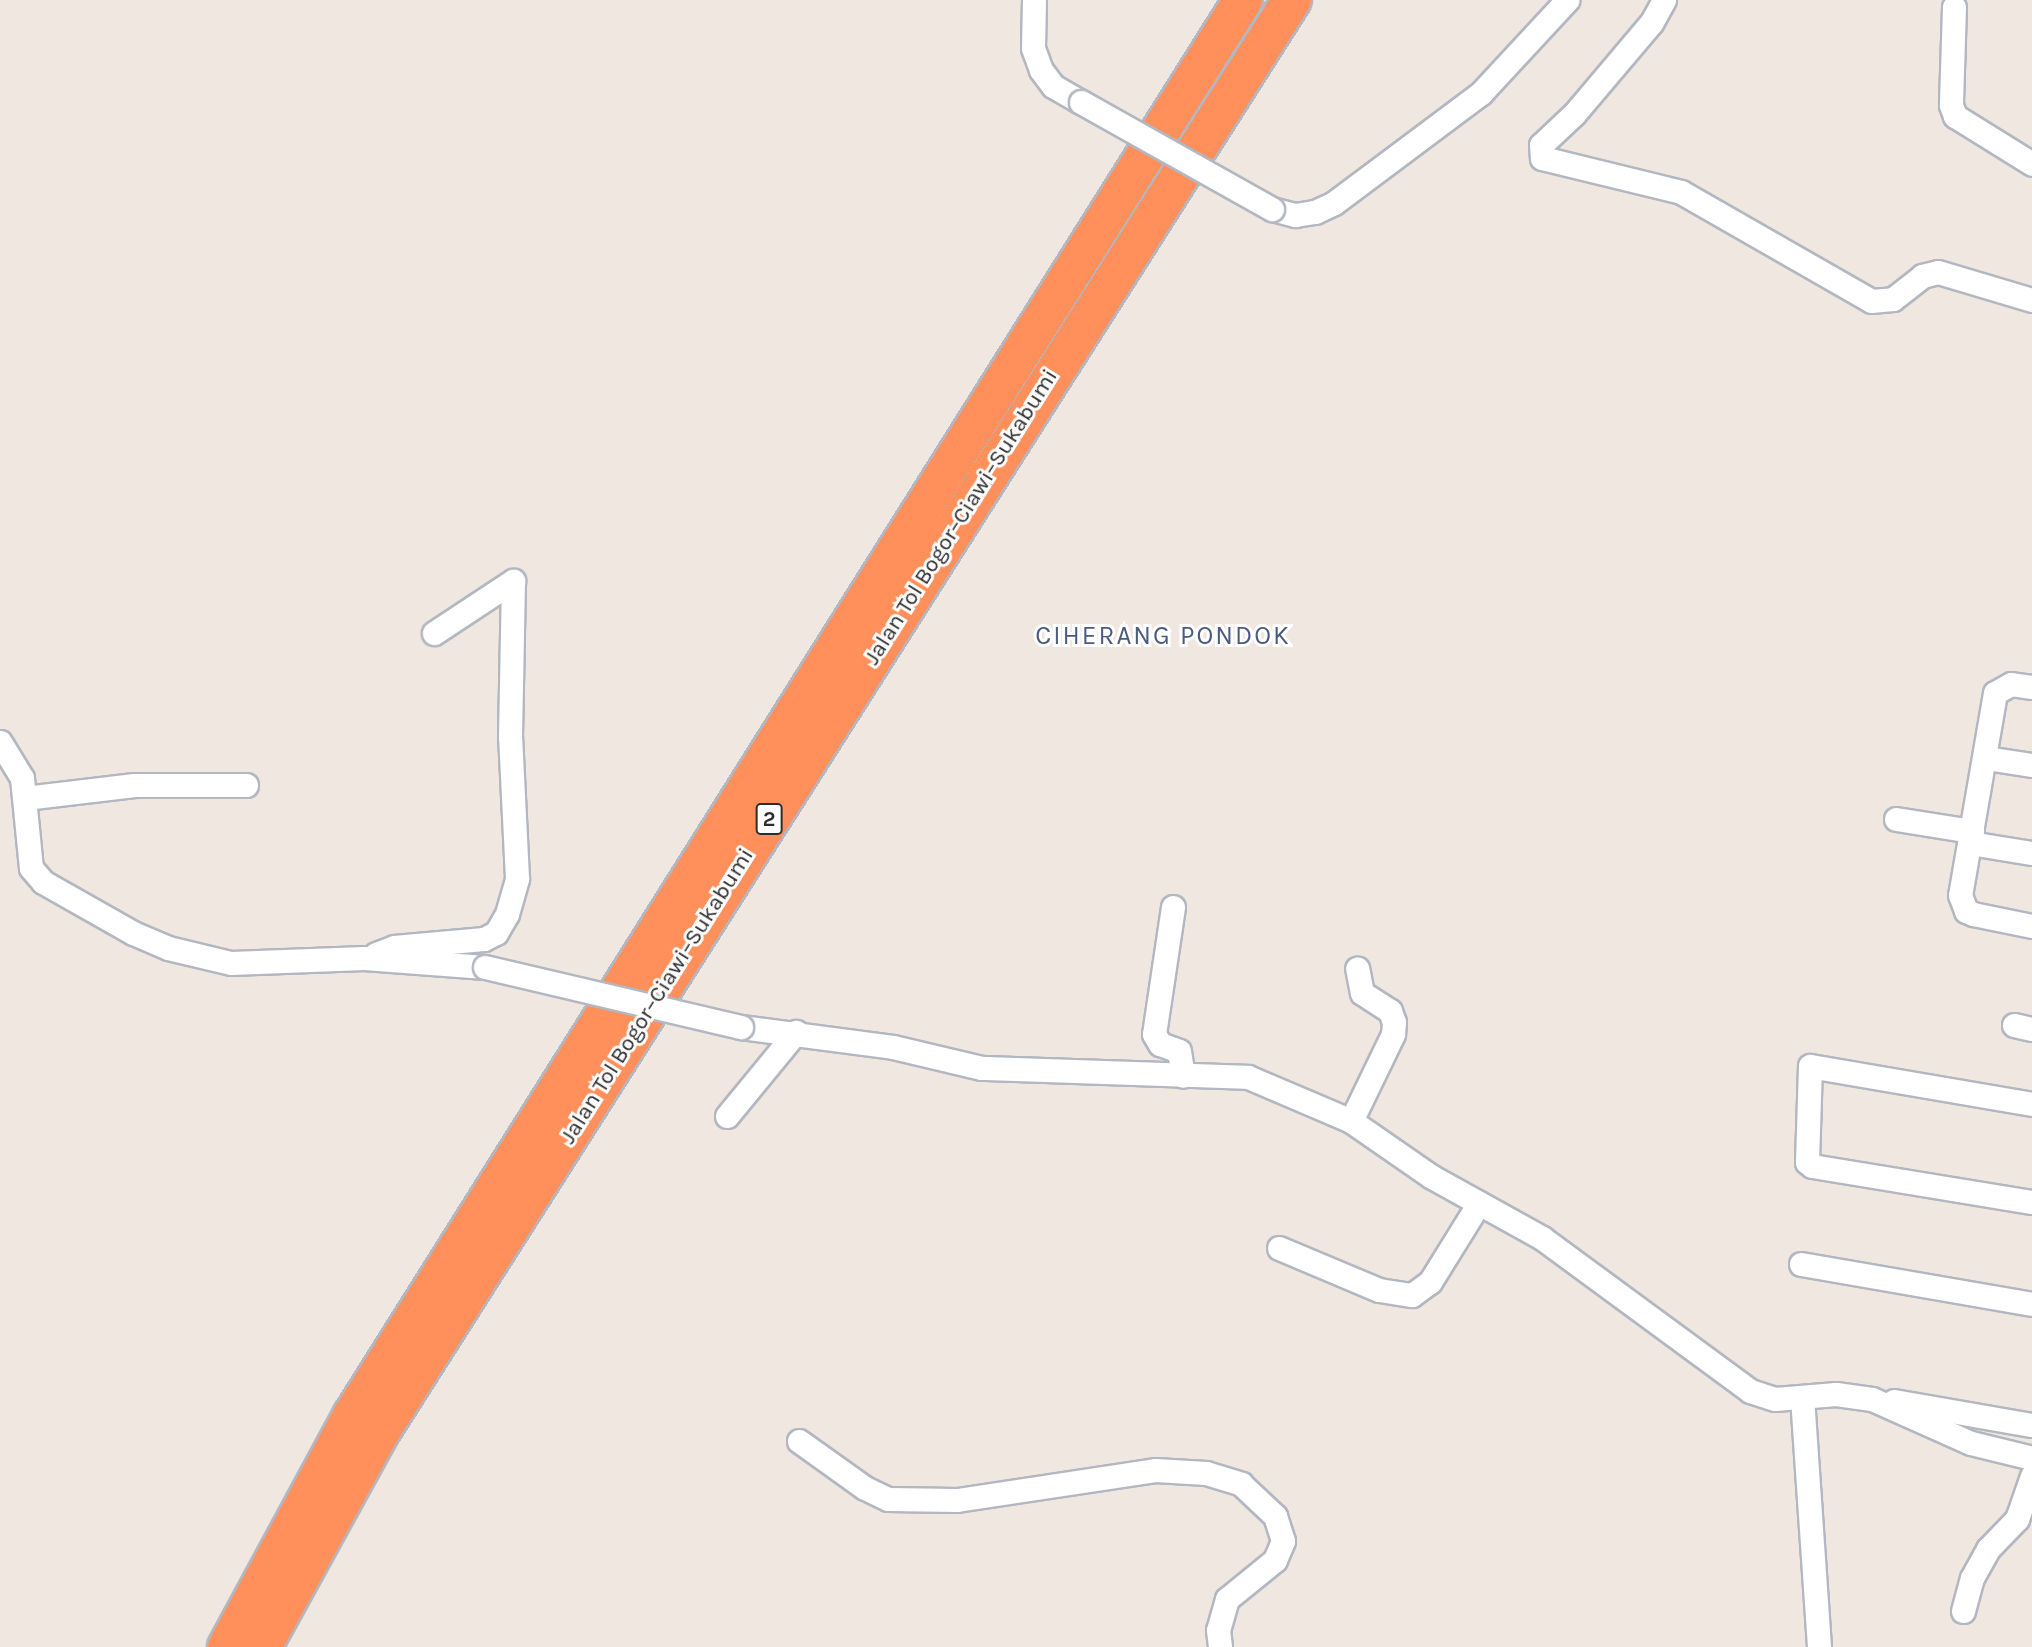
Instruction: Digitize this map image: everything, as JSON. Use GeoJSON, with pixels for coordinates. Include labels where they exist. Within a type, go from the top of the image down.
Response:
{"type":"FeatureCollection","features":[{"type":"Feature","properties":{"kind":"highway","name":"Jalan Tol Bogor–Ciawi–Sukabumi"},"geometry":{"type":"LineString","coordinates":[[227,1647],[352,1416],[1244,0]]}},
{"type":"Feature","properties":{"kind":"highway","name":"Jalan Tol Bogor–Ciawi–Sukabumi"},"geometry":{"type":"LineString","coordinates":[[262,1647],[379,1434],[1292,0]]}},
{"type":"Feature","properties":{"kind":"street"},"geometry":{"type":"LineString","coordinates":[[1034,0],[1033,48],[1041,70],[1053,86],[1272,209],[1296,215],[1315,212],[1334,203],[1481,93],[1567,0]]}},
{"type":"Feature","properties":{"kind":"street"},"geometry":{"type":"LineString","coordinates":[[1664,0],[1651,23],[1574,114],[1541,145],[1542,158],[1689,196],[1871,301],[1894,299],[1922,276],[1938,272],[2032,300]]}},
{"type":"Feature","properties":{"kind":"street"},"geometry":{"type":"LineString","coordinates":[[1954,7],[1951,105],[1955,116],[2032,164]]}},
{"type":"Feature","properties":{"kind":"street"},"geometry":{"type":"LineString","coordinates":[[364,958],[394,947],[484,939],[496,933],[513,895],[513,581],[434,634]]}},
{"type":"Feature","properties":{"kind":"street"},"geometry":{"type":"LineString","coordinates":[[2032,687],[2011,684],[1995,693],[1961,895],[1966,911],[2032,926]]}},
{"type":"Feature","properties":{"kind":"street"},"geometry":{"type":"LineString","coordinates":[[0,742],[19,769],[25,799],[27,851],[38,876],[133,933],[168,948],[231,963],[364,958],[485,967],[740,1027],[796,1032],[893,1047],[982,1068],[1248,1077],[1351,1121],[1432,1177],[1597,1274],[1733,1382],[1762,1396],[1836,1394],[1928,1405],[2032,1425]]}},
{"type":"Feature","properties":{"kind":"street"},"geometry":{"type":"LineString","coordinates":[[1986,758],[2032,765]]}},
{"type":"Feature","properties":{"kind":"street"},"geometry":{"type":"LineString","coordinates":[[25,799],[134,785],[246,785]]}},
{"type":"Feature","properties":{"kind":"street"},"geometry":{"type":"LineString","coordinates":[[1896,819],[2032,853]]}},
{"type":"Feature","properties":{"kind":"street"},"geometry":{"type":"LineString","coordinates":[[1173,907],[1154,1034],[1160,1044],[1178,1051],[1183,1076]]}},
{"type":"Feature","properties":{"kind":"street"},"geometry":{"type":"LineString","coordinates":[[1351,1121],[1393,1034],[1394,1022],[1390,1012],[1362,993],[1357,968]]}},
{"type":"Feature","properties":{"kind":"street"},"geometry":{"type":"LineString","coordinates":[[727,1116],[796,1032]]}},
{"type":"Feature","properties":{"kind":"street"},"geometry":{"type":"LineString","coordinates":[[2032,1104],[1810,1066],[1807,1162],[1812,1166],[2032,1202]]}},
{"type":"Feature","properties":{"kind":"street"},"geometry":{"type":"LineString","coordinates":[[1279,1248],[1379,1290],[1412,1295],[1430,1282],[1479,1203]]}},
{"type":"Feature","properties":{"kind":"street"},"geometry":{"type":"LineString","coordinates":[[1801,1264],[2032,1304]]}},
{"type":"Feature","properties":{"kind":"street"},"geometry":{"type":"LineString","coordinates":[[1802,1397],[1819,1647]]}},
{"type":"Feature","properties":{"kind":"street"},"geometry":{"type":"LineString","coordinates":[[1872,1399],[1970,1443],[2032,1458]]}},
{"type":"Feature","properties":{"kind":"street"},"geometry":{"type":"LineString","coordinates":[[799,1441],[865,1488],[888,1499],[957,1500],[1155,1470],[1206,1473],[1241,1484],[1275,1516],[1283,1541],[1275,1560],[1227,1598],[1218,1630],[1220,1647]]}},
{"type":"Feature","properties":{"kind":"street"},"geometry":{"type":"LineString","coordinates":[[1963,1611],[1972,1578],[1987,1549],[2017,1519],[2032,1476]]}},
{"type":"Feature","properties":{"kind":"district","name":"CIHERANG PONDOK"},"geometry":{"type":"Point","coordinates":[1163,636]}}]}
